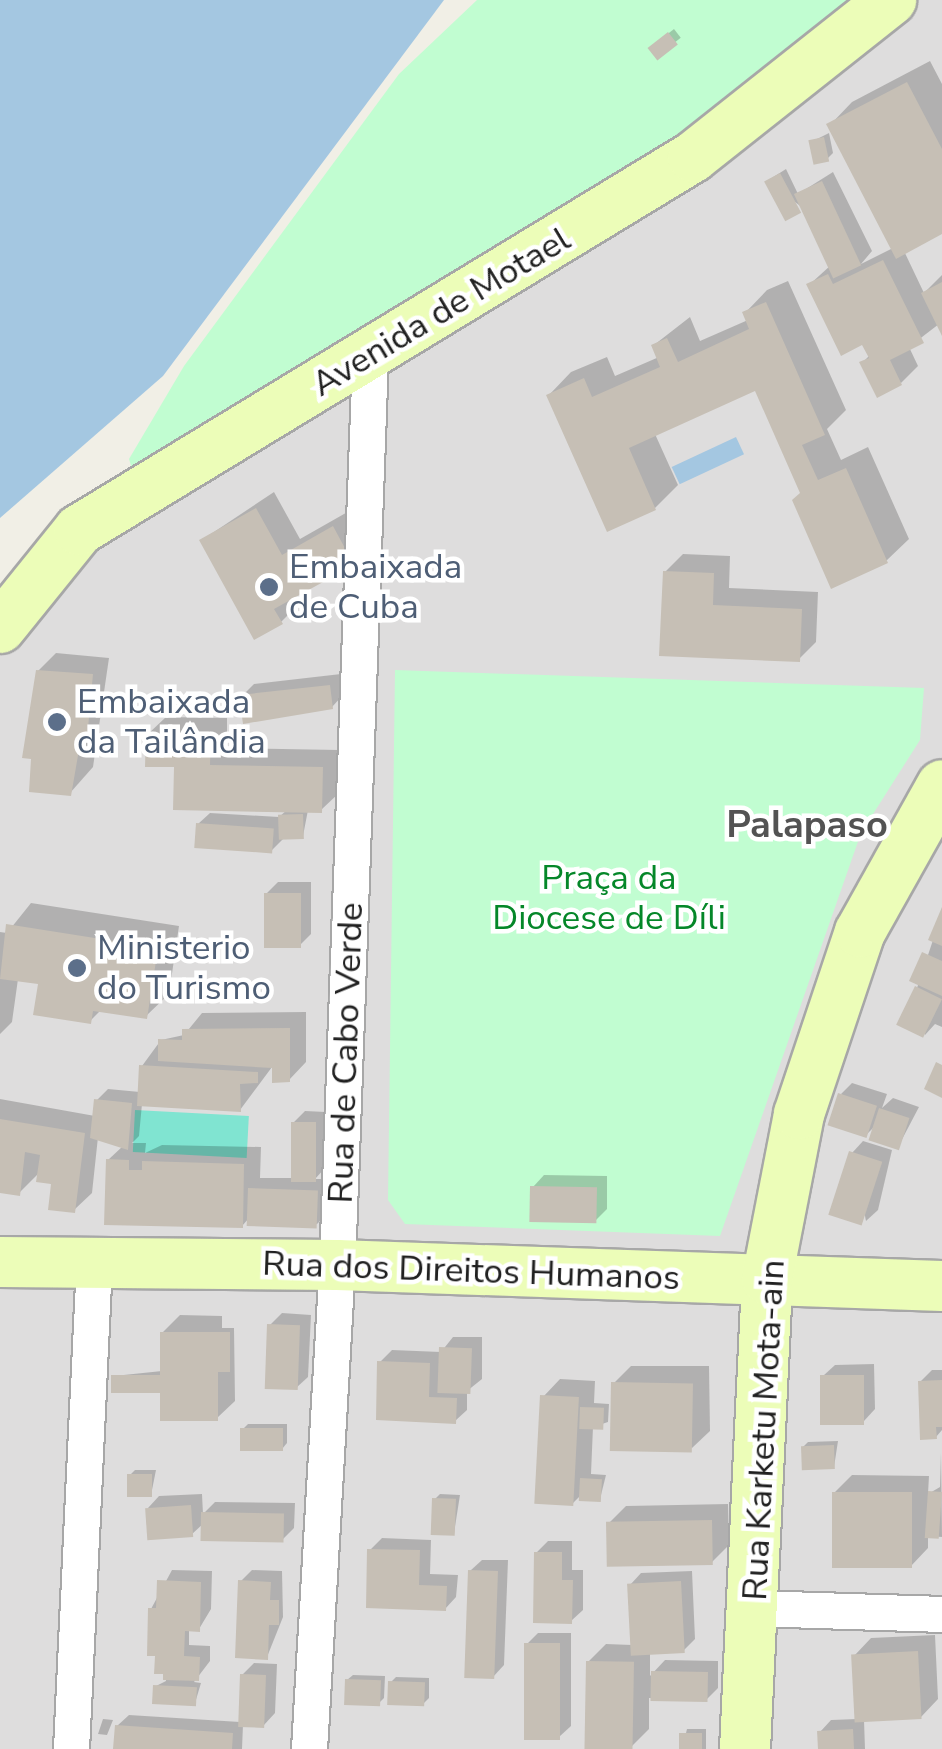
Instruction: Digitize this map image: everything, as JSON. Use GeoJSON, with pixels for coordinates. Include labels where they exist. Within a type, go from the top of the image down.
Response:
{"type":"FeatureCollection","features":[{"type":"Feature","properties":{"kind":"street","name":"Avenida de Motael"},"geometry":{"type":"LineString","coordinates":[[0,628],[79,530],[370,357],[693,157],[891,0]]}},
{"type":"Feature","properties":{"kind":"street","name":"Rua de Cabo Verde"},"geometry":{"type":"LineString","coordinates":[[310,1749],[337,1265],[370,357]]}},
{"type":"Feature","properties":{"kind":"street","name":"Rua Karketu Mota-ain"},"geometry":{"type":"LineString","coordinates":[[745,1749],[767,1280],[799,1114],[860,932],[942,786]]}},
{"type":"Feature","properties":{"kind":"street","name":"Rua dos Direitos Humanos"},"geometry":{"type":"LineString","coordinates":[[0,1262],[337,1265],[942,1286]]}},
{"type":"Feature","properties":{"kind":"street"},"geometry":{"type":"LineString","coordinates":[[70,1749],[94,1264]]}},
{"type":"Feature","properties":{"kind":"street"},"geometry":{"type":"LineString","coordinates":[[754,1608],[942,1614]]}},
{"type":"Feature","properties":{"kind":"shaded area"},"geometry":{"type":"Polygon","coordinates":[[[0,0],[444,0],[163,376],[0,518],[0,0]]]}},
{"type":"Feature","properties":{"kind":"shaded area"},"geometry":{"type":"Polygon","coordinates":[[[841,0],[942,0],[942,1749],[0,1749],[0,588],[39,543],[841,0]]]}},
{"type":"Feature","properties":{"kind":"shaded area"},"geometry":{"type":"Polygon","coordinates":[[[736,437],[744,454],[680,484],[672,467],[736,437]]]}},
{"type":"Feature","properties":{"kind":"shaded area"},"geometry":{"type":"Polygon","coordinates":[[[135,1110],[249,1116],[247,1158],[133,1152],[135,1110]]]}},
{"type":"Feature","properties":{"kind":"green space"},"geometry":{"type":"Polygon","coordinates":[[[477,0],[853,0],[667,150],[135,479],[129,459],[184,366],[399,74],[477,0]]]}},
{"type":"Feature","properties":{"kind":"green space","name":"Praça da Diocese de Díli"},"geometry":{"type":"Polygon","coordinates":[[[395,670],[924,688],[920,740],[861,833],[720,1236],[405,1224],[388,1200],[395,670]]]}},
{"type":"Feature","properties":{"kind":"building"},"geometry":{"type":"Polygon","coordinates":[[[668,32],[678,45],[657,61],[648,48],[668,32]]]}},
{"type":"Feature","properties":{"kind":"building"},"geometry":{"type":"Polygon","coordinates":[[[907,82],[942,149],[942,234],[896,259],[826,124],[907,82]]]}},
{"type":"Feature","properties":{"kind":"building"},"geometry":{"type":"Polygon","coordinates":[[[824,137],[829,161],[814,165],[808,140],[824,137]]]}},
{"type":"Feature","properties":{"kind":"building"},"geometry":{"type":"Polygon","coordinates":[[[780,173],[801,213],[785,221],[764,181],[780,173]]]}},
{"type":"Feature","properties":{"kind":"building"},"geometry":{"type":"Polygon","coordinates":[[[822,181],[861,265],[833,278],[794,194],[822,181]]]}},
{"type":"Feature","properties":{"kind":"building"},"geometry":{"type":"Polygon","coordinates":[[[883,260],[924,343],[890,360],[902,385],[877,398],[859,362],[869,358],[862,345],[841,356],[806,284],[828,274],[833,284],[883,260]]]}},
{"type":"Feature","properties":{"kind":"building"},"geometry":{"type":"Polygon","coordinates":[[[942,282],[942,336],[921,293],[942,282]]]}},
{"type":"Feature","properties":{"kind":"building"},"geometry":{"type":"Polygon","coordinates":[[[766,302],[825,435],[802,445],[818,480],[846,468],[888,563],[831,589],[792,500],[800,493],[755,391],[629,448],[656,510],[607,532],[546,395],[584,378],[592,397],[660,367],[651,345],[667,338],[678,362],[749,329],[742,312],[766,302]]]}},
{"type":"Feature","properties":{"kind":"building","name":"Embaixada de Cuba"},"geometry":{"type":"Polygon","coordinates":[[[256,508],[282,555],[333,526],[354,565],[274,609],[283,624],[254,640],[199,540],[256,508]]]}},
{"type":"Feature","properties":{"kind":"building"},"geometry":{"type":"Polygon","coordinates":[[[663,571],[714,573],[713,605],[802,609],[800,662],[659,656],[663,571]]]}},
{"type":"Feature","properties":{"kind":"building","name":"Embaixada da Tailândia"},"geometry":{"type":"Polygon","coordinates":[[[36,670],[93,674],[87,739],[81,738],[71,796],[29,792],[31,759],[22,758],[36,670]]]}},
{"type":"Feature","properties":{"kind":"building"},"geometry":{"type":"Polygon","coordinates":[[[330,685],[333,709],[243,724],[239,695],[330,685]]]}},
{"type":"Feature","properties":{"kind":"building"},"geometry":{"type":"Polygon","coordinates":[[[146,733],[211,734],[210,765],[323,767],[322,813],[173,810],[174,767],[145,767],[146,733]]]}},
{"type":"Feature","properties":{"kind":"building"},"geometry":{"type":"Polygon","coordinates":[[[303,814],[304,839],[279,840],[278,815],[303,814]]]}},
{"type":"Feature","properties":{"kind":"building"},"geometry":{"type":"Polygon","coordinates":[[[196,823],[274,828],[272,853],[194,848],[196,823]]]}},
{"type":"Feature","properties":{"kind":"building"},"geometry":{"type":"Polygon","coordinates":[[[264,893],[301,893],[301,948],[264,948],[264,893]]]}},
{"type":"Feature","properties":{"kind":"building"},"geometry":{"type":"Polygon","coordinates":[[[942,907],[942,946],[928,940],[942,907]]]}},
{"type":"Feature","properties":{"kind":"building","name":"Ministerio do Turismo"},"geometry":{"type":"Polygon","coordinates":[[[6,924],[158,948],[147,1019],[93,1011],[91,1024],[33,1015],[38,984],[0,979],[6,924]]]}},
{"type":"Feature","properties":{"kind":"building"},"geometry":{"type":"Polygon","coordinates":[[[922,952],[942,961],[942,996],[909,981],[922,952]]]}},
{"type":"Feature","properties":{"kind":"building"},"geometry":{"type":"Polygon","coordinates":[[[915,986],[942,999],[923,1038],[896,1025],[915,986]]]}},
{"type":"Feature","properties":{"kind":"building"},"geometry":{"type":"Polygon","coordinates":[[[290,1028],[290,1082],[272,1083],[272,1068],[158,1061],[158,1039],[182,1040],[182,1029],[290,1028]]]}},
{"type":"Feature","properties":{"kind":"building"},"geometry":{"type":"Polygon","coordinates":[[[936,1062],[942,1065],[942,1098],[924,1089],[936,1062]]]}},
{"type":"Feature","properties":{"kind":"building"},"geometry":{"type":"Polygon","coordinates":[[[139,1065],[258,1072],[258,1083],[240,1084],[241,1112],[137,1106],[139,1065]]]}},
{"type":"Feature","properties":{"kind":"building"},"geometry":{"type":"Polygon","coordinates":[[[838,1093],[877,1106],[866,1138],[827,1125],[838,1093]]]}},
{"type":"Feature","properties":{"kind":"building"},"geometry":{"type":"Polygon","coordinates":[[[94,1099],[132,1103],[128,1150],[90,1138],[94,1099]]]}},
{"type":"Feature","properties":{"kind":"building"},"geometry":{"type":"Polygon","coordinates":[[[879,1108],[909,1118],[899,1150],[868,1140],[879,1108]]]}},
{"type":"Feature","properties":{"kind":"building"},"geometry":{"type":"Polygon","coordinates":[[[0,1119],[85,1133],[75,1213],[48,1210],[51,1184],[36,1182],[40,1155],[25,1152],[20,1196],[0,1193],[0,1119]]]}},
{"type":"Feature","properties":{"kind":"building"},"geometry":{"type":"Polygon","coordinates":[[[291,1122],[316,1122],[316,1182],[291,1182],[291,1122]]]}},
{"type":"Feature","properties":{"kind":"building"},"geometry":{"type":"Polygon","coordinates":[[[849,1151],[882,1162],[862,1226],[828,1215],[849,1151]]]}},
{"type":"Feature","properties":{"kind":"building"},"geometry":{"type":"Polygon","coordinates":[[[106,1159],[129,1160],[129,1170],[142,1170],[142,1161],[244,1164],[243,1228],[104,1225],[106,1159]]]}},
{"type":"Feature","properties":{"kind":"building"},"geometry":{"type":"Polygon","coordinates":[[[530,1186],[597,1187],[596,1223],[529,1222],[530,1186]]]}},
{"type":"Feature","properties":{"kind":"building"},"geometry":{"type":"Polygon","coordinates":[[[248,1188],[318,1190],[317,1228],[247,1226],[248,1188]]]}},
{"type":"Feature","properties":{"kind":"building"},"geometry":{"type":"Polygon","coordinates":[[[267,1324],[300,1325],[298,1390],[265,1389],[267,1324]]]}},
{"type":"Feature","properties":{"kind":"building"},"geometry":{"type":"Polygon","coordinates":[[[160,1332],[230,1332],[230,1372],[218,1372],[218,1421],[160,1421],[160,1393],[111,1393],[111,1375],[160,1375],[160,1332]]]}},
{"type":"Feature","properties":{"kind":"building"},"geometry":{"type":"Polygon","coordinates":[[[439,1347],[472,1348],[470,1394],[437,1393],[439,1347]]]}},
{"type":"Feature","properties":{"kind":"building"},"geometry":{"type":"Polygon","coordinates":[[[377,1361],[430,1363],[429,1397],[457,1398],[456,1424],[376,1420],[377,1361]]]}},
{"type":"Feature","properties":{"kind":"building"},"geometry":{"type":"Polygon","coordinates":[[[820,1375],[864,1375],[864,1425],[820,1425],[820,1375]]]}},
{"type":"Feature","properties":{"kind":"building"},"geometry":{"type":"Polygon","coordinates":[[[942,1380],[942,1427],[936,1427],[937,1439],[920,1440],[918,1381],[942,1380]]]}},
{"type":"Feature","properties":{"kind":"building"},"geometry":{"type":"Polygon","coordinates":[[[611,1382],[693,1383],[692,1452],[610,1451],[611,1382]]]}},
{"type":"Feature","properties":{"kind":"building"},"geometry":{"type":"Polygon","coordinates":[[[540,1395],[579,1397],[573,1506],[534,1504],[540,1395]]]}},
{"type":"Feature","properties":{"kind":"building"},"geometry":{"type":"Polygon","coordinates":[[[580,1407],[604,1408],[603,1430],[579,1429],[580,1407]]]}},
{"type":"Feature","properties":{"kind":"building"},"geometry":{"type":"Polygon","coordinates":[[[240,1428],[283,1428],[283,1451],[240,1451],[240,1428]]]}},
{"type":"Feature","properties":{"kind":"building"},"geometry":{"type":"Polygon","coordinates":[[[834,1445],[835,1469],[802,1470],[801,1446],[834,1445]]]}},
{"type":"Feature","properties":{"kind":"building"},"geometry":{"type":"Polygon","coordinates":[[[127,1474],[152,1474],[152,1497],[127,1497],[127,1474]]]}},
{"type":"Feature","properties":{"kind":"building"},"geometry":{"type":"Polygon","coordinates":[[[580,1478],[602,1479],[601,1502],[579,1501],[580,1478]]]}},
{"type":"Feature","properties":{"kind":"building"},"geometry":{"type":"Polygon","coordinates":[[[928,1491],[942,1492],[939,1539],[925,1538],[928,1491]]]}},
{"type":"Feature","properties":{"kind":"building"},"geometry":{"type":"Polygon","coordinates":[[[832,1492],[912,1492],[912,1568],[832,1568],[832,1492]]]}},
{"type":"Feature","properties":{"kind":"building"},"geometry":{"type":"Polygon","coordinates":[[[432,1498],[456,1499],[455,1536],[431,1535],[432,1498]]]}},
{"type":"Feature","properties":{"kind":"building"},"geometry":{"type":"Polygon","coordinates":[[[191,1505],[193,1537],[147,1540],[145,1508],[191,1505]]]}},
{"type":"Feature","properties":{"kind":"building"},"geometry":{"type":"Polygon","coordinates":[[[201,1512],[284,1513],[283,1542],[200,1541],[201,1512]]]}},
{"type":"Feature","properties":{"kind":"building"},"geometry":{"type":"Polygon","coordinates":[[[712,1520],[713,1565],[607,1567],[606,1522],[712,1520]]]}},
{"type":"Feature","properties":{"kind":"building"},"geometry":{"type":"Polygon","coordinates":[[[367,1549],[420,1550],[419,1585],[447,1586],[446,1611],[366,1608],[367,1549]]]}},
{"type":"Feature","properties":{"kind":"building"},"geometry":{"type":"Polygon","coordinates":[[[534,1552],[562,1552],[562,1580],[573,1580],[572,1624],[533,1623],[534,1552]]]}},
{"type":"Feature","properties":{"kind":"building"},"geometry":{"type":"Polygon","coordinates":[[[468,1570],[498,1571],[494,1679],[464,1678],[468,1570]]]}},
{"type":"Feature","properties":{"kind":"building"},"geometry":{"type":"Polygon","coordinates":[[[157,1580],[201,1582],[200,1632],[185,1631],[184,1656],[200,1657],[199,1681],[163,1680],[163,1674],[154,1674],[155,1656],[147,1656],[148,1608],[156,1608],[157,1580]]]}},
{"type":"Feature","properties":{"kind":"building"},"geometry":{"type":"Polygon","coordinates":[[[238,1580],[271,1582],[270,1600],[279,1600],[279,1625],[269,1625],[268,1660],[235,1658],[238,1580]]]}},
{"type":"Feature","properties":{"kind":"building"},"geometry":{"type":"Polygon","coordinates":[[[681,1581],[685,1653],[631,1656],[627,1584],[681,1581]]]}},
{"type":"Feature","properties":{"kind":"building"},"geometry":{"type":"Polygon","coordinates":[[[524,1643],[560,1643],[560,1740],[524,1740],[524,1643]]]}},
{"type":"Feature","properties":{"kind":"building"},"geometry":{"type":"Polygon","coordinates":[[[918,1651],[922,1719],[855,1722],[851,1655],[918,1651]]]}},
{"type":"Feature","properties":{"kind":"building"},"geometry":{"type":"Polygon","coordinates":[[[586,1661],[634,1662],[632,1749],[584,1749],[586,1661]]]}},
{"type":"Feature","properties":{"kind":"building"},"geometry":{"type":"Polygon","coordinates":[[[651,1671],[708,1672],[707,1702],[650,1701],[651,1671]]]}},
{"type":"Feature","properties":{"kind":"building"},"geometry":{"type":"Polygon","coordinates":[[[240,1674],[266,1675],[264,1728],[238,1727],[240,1674]]]}},
{"type":"Feature","properties":{"kind":"building"},"geometry":{"type":"Polygon","coordinates":[[[345,1679],[381,1680],[380,1706],[344,1705],[345,1679]]]}},
{"type":"Feature","properties":{"kind":"building"},"geometry":{"type":"Polygon","coordinates":[[[388,1681],[425,1682],[424,1706],[387,1705],[388,1681]]]}},
{"type":"Feature","properties":{"kind":"building"},"geometry":{"type":"Polygon","coordinates":[[[153,1685],[197,1687],[196,1706],[152,1704],[153,1685]]]}},
{"type":"Feature","properties":{"kind":"building"},"geometry":{"type":"Polygon","coordinates":[[[115,1725],[233,1733],[232,1749],[113,1749],[115,1725]]]}},
{"type":"Feature","properties":{"kind":"building"},"geometry":{"type":"Polygon","coordinates":[[[853,1729],[854,1749],[818,1749],[817,1731],[853,1729]]]}},
{"type":"Feature","properties":{"kind":"building"},"geometry":{"type":"Polygon","coordinates":[[[679,1733],[702,1733],[702,1749],[679,1749],[679,1733]]]}},
{"type":"Feature","properties":{"kind":"place","name":"Embaixada de Cuba"},"geometry":{"type":"Point","coordinates":[269,587]}},
{"type":"Feature","properties":{"kind":"place","name":"Embaixada da Tailândia"},"geometry":{"type":"Point","coordinates":[57,722]}},
{"type":"Feature","properties":{"kind":"place","name":"Ministerio do Turismo"},"geometry":{"type":"Point","coordinates":[77,968]}},
{"type":"Feature","properties":{"kind":"district","name":"Palapaso"},"geometry":{"type":"Point","coordinates":[807,825]}}]}
